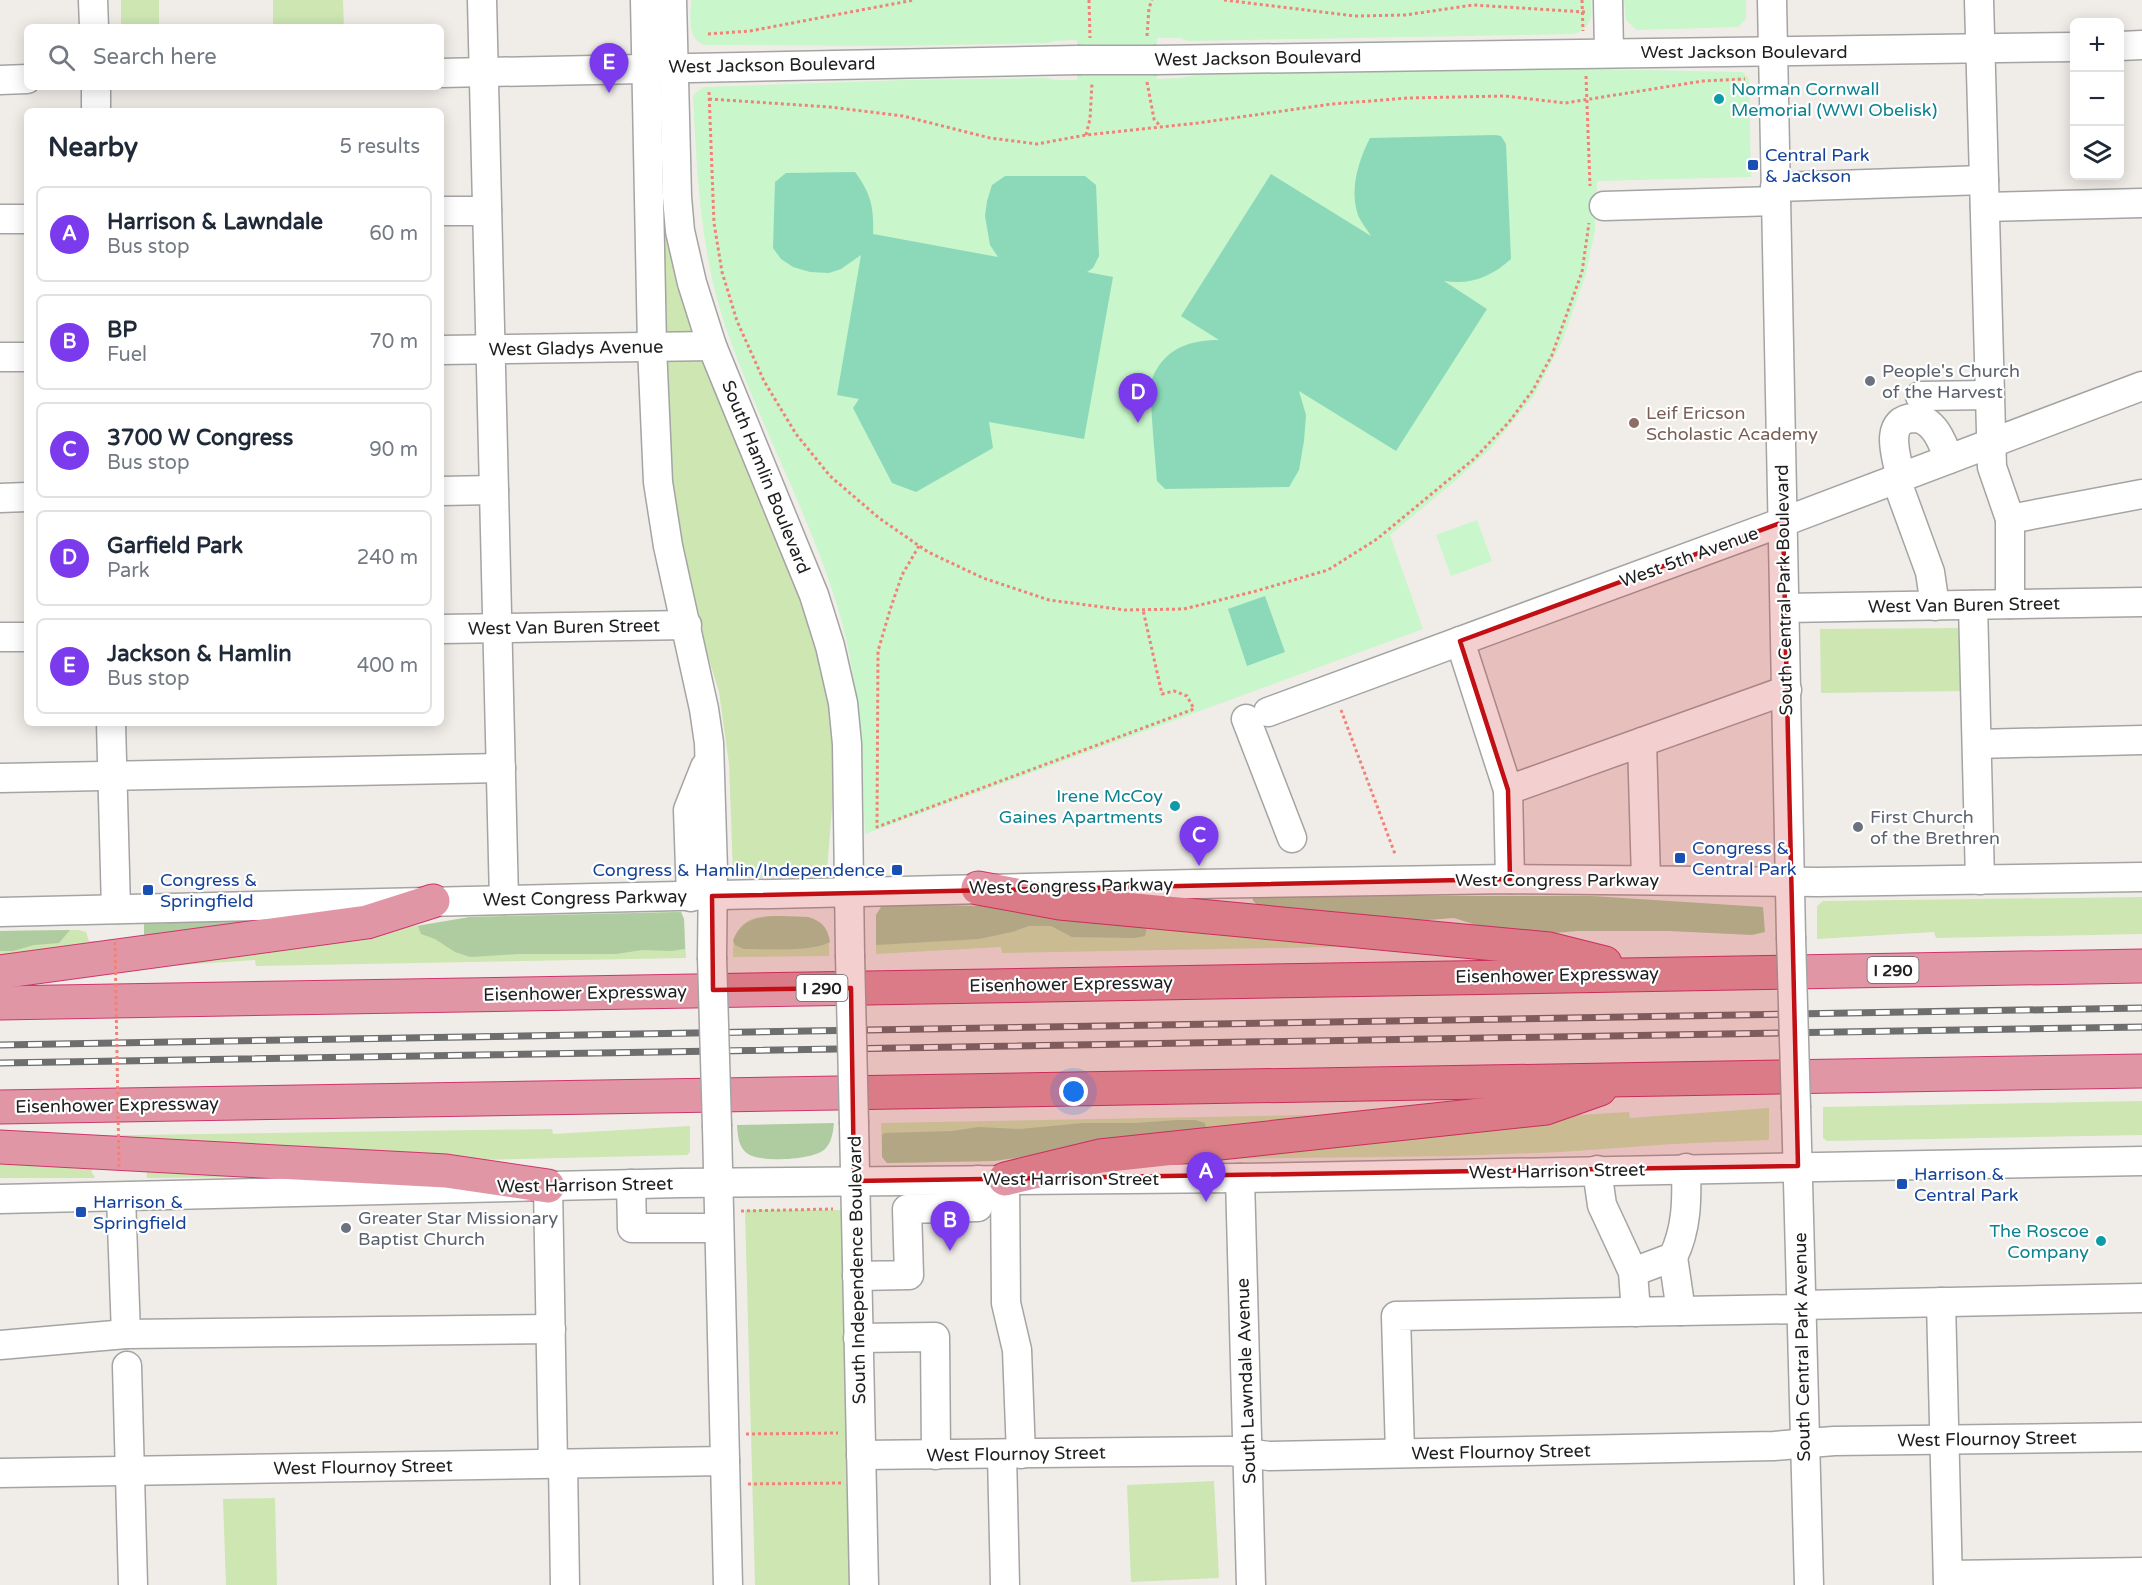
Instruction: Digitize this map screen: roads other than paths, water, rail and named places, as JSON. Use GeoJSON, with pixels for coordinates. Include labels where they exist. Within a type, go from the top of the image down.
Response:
{"type":"FeatureCollection","features":[{"type":"Feature","properties":{"kind":"highway"},"geometry":{"type":"LineString","coordinates":[[978,888],[1060,903],[1549,948],[1644,974]]}},
{"type":"Feature","properties":{"kind":"highway"},"geometry":{"type":"LineString","coordinates":[[0,972],[367,922],[432,901]]}},
{"type":"Feature","properties":{"kind":"highway","name":"Eisenhower Expressway"},"geometry":{"type":"LineString","coordinates":[[0,1003],[2142,966]]}},
{"type":"Feature","properties":{"kind":"highway","name":"Eisenhower Expressway"},"geometry":{"type":"LineString","coordinates":[[0,1107],[2142,1071]]}},
{"type":"Feature","properties":{"kind":"highway"},"geometry":{"type":"LineString","coordinates":[[991,1179],[1100,1156],[1546,1108],[1627,1079]]}},
{"type":"Feature","properties":{"kind":"highway"},"geometry":{"type":"LineString","coordinates":[[0,1147],[446,1171],[548,1186]]}},
{"type":"Feature","properties":{"kind":"street"},"geometry":{"type":"LineString","coordinates":[[93,0],[94,24]]}},
{"type":"Feature","properties":{"kind":"street"},"geometry":{"type":"LineString","coordinates":[[482,0],[504,900]]}},
{"type":"Feature","properties":{"kind":"street","name":"South Hamlin Boulevard"},"geometry":{"type":"LineString","coordinates":[[645,0],[660,68],[680,231],[692,283],[712,346],[796,547],[831,646],[843,703],[847,744],[850,955]]}},
{"type":"Feature","properties":{"kind":"street","name":"South Hamlin Boulevard"},"geometry":{"type":"LineString","coordinates":[[672,0],[660,68],[652,346],[658,483],[668,546],[704,709],[709,757],[702,897],[712,957],[718,1182]]}},
{"type":"Feature","properties":{"kind":"street","name":"South Central Park Boulevard"},"geometry":{"type":"LineString","coordinates":[[1772,0],[1796,1108]]}},
{"type":"Feature","properties":{"kind":"street"},"geometry":{"type":"LineString","coordinates":[[1979,0],[1992,466],[2010,519],[2010,604]]}},
{"type":"Feature","properties":{"kind":"street"},"geometry":{"type":"LineString","coordinates":[[1599,6],[1609,53]]}},
{"type":"Feature","properties":{"kind":"street"},"geometry":{"type":"LineString","coordinates":[[2124,46],[2142,45]]}},
{"type":"Feature","properties":{"kind":"street","name":"West Jackson Boulevard"},"geometry":{"type":"LineString","coordinates":[[444,73],[1078,60],[2070,47]]}},
{"type":"Feature","properties":{"kind":"street"},"geometry":{"type":"LineString","coordinates":[[0,80],[24,79]]}},
{"type":"Feature","properties":{"kind":"street"},"geometry":{"type":"LineString","coordinates":[[96,90],[96,108]]}},
{"type":"Feature","properties":{"kind":"street"},"geometry":{"type":"LineString","coordinates":[[1595,205],[1775,194],[1984,193],[2142,203]]}},
{"type":"Feature","properties":{"kind":"street"},"geometry":{"type":"LineString","coordinates":[[444,211],[487,211]]}},
{"type":"Feature","properties":{"kind":"street"},"geometry":{"type":"LineString","coordinates":[[0,219],[24,219]]}},
{"type":"Feature","properties":{"kind":"street","name":"West Gladys Avenue"},"geometry":{"type":"LineString","coordinates":[[444,350],[712,346]]}},
{"type":"Feature","properties":{"kind":"street"},"geometry":{"type":"LineString","coordinates":[[0,357],[24,357]]}},
{"type":"Feature","properties":{"kind":"street","name":"West 5th Avenue"},"geometry":{"type":"LineString","coordinates":[[1292,838],[1257,715],[1783,522],[2142,386]]}},
{"type":"Feature","properties":{"kind":"street"},"geometry":{"type":"LineString","coordinates":[[1920,396],[1989,395]]}},
{"type":"Feature","properties":{"kind":"street"},"geometry":{"type":"LineString","coordinates":[[1935,606],[1930,572],[1899,478],[1893,438],[1896,428],[1901,421],[1913,418],[1924,420],[1935,429],[1949,459]]}},
{"type":"Feature","properties":{"kind":"street"},"geometry":{"type":"LineString","coordinates":[[444,491],[494,490]]}},
{"type":"Feature","properties":{"kind":"street"},"geometry":{"type":"LineString","coordinates":[[2010,519],[2142,494]]}},
{"type":"Feature","properties":{"kind":"street"},"geometry":{"type":"LineString","coordinates":[[0,498],[24,497]]}},
{"type":"Feature","properties":{"kind":"street","name":"West Van Buren Street"},"geometry":{"type":"LineString","coordinates":[[1785,608],[2142,602]]}},
{"type":"Feature","properties":{"kind":"street"},"geometry":{"type":"LineString","coordinates":[[1973,605],[1980,880]]}},
{"type":"Feature","properties":{"kind":"street","name":"West Van Buren Street"},"geometry":{"type":"LineString","coordinates":[[444,629],[687,626]]}},
{"type":"Feature","properties":{"kind":"street"},"geometry":{"type":"LineString","coordinates":[[0,637],[24,637]]}},
{"type":"Feature","properties":{"kind":"street"},"geometry":{"type":"LineString","coordinates":[[1460,641],[1508,790],[1510,879]]}},
{"type":"Feature","properties":{"kind":"street"},"geometry":{"type":"LineString","coordinates":[[1508,790],[1787,690]]}},
{"type":"Feature","properties":{"kind":"street"},"geometry":{"type":"LineString","coordinates":[[111,726],[116,909]]}},
{"type":"Feature","properties":{"kind":"street"},"geometry":{"type":"LineString","coordinates":[[1977,744],[2142,740]]}},
{"type":"Feature","properties":{"kind":"street"},"geometry":{"type":"LineString","coordinates":[[1642,742],[1646,879]]}},
{"type":"Feature","properties":{"kind":"street"},"geometry":{"type":"LineString","coordinates":[[0,778],[501,768]]}},
{"type":"Feature","properties":{"kind":"street","name":"West Congress Parkway"},"geometry":{"type":"LineString","coordinates":[[0,912],[702,897],[978,888],[1510,879],[1790,882],[2142,877]]}},
{"type":"Feature","properties":{"kind":"street","name":"South Independence Boulevard"},"geometry":{"type":"LineString","coordinates":[[850,955],[864,1585]]}},
{"type":"Feature","properties":{"kind":"street","name":"South Central Park Avenue"},"geometry":{"type":"LineString","coordinates":[[1796,1108],[1809,1585]]}},
{"type":"Feature","properties":{"kind":"street","name":"West Harrison Street"},"geometry":{"type":"LineString","coordinates":[[0,1199],[718,1182],[1240,1178],[2142,1161]]}},
{"type":"Feature","properties":{"kind":"street"},"geometry":{"type":"LineString","coordinates":[[1681,1311],[1673,1257],[1682,1237],[1687,1203],[1686,1168]]}},
{"type":"Feature","properties":{"kind":"street"},"geometry":{"type":"LineString","coordinates":[[1597,1170],[1602,1205],[1633,1272],[1636,1312]]}},
{"type":"Feature","properties":{"kind":"street","name":"South Lawndale Avenue"},"geometry":{"type":"LineString","coordinates":[[1240,1178],[1251,1585]]}},
{"type":"Feature","properties":{"kind":"street"},"geometry":{"type":"LineString","coordinates":[[857,1275],[909,1275],[907,1209],[978,1207],[991,1179]]}},
{"type":"Feature","properties":{"kind":"street"},"geometry":{"type":"LineString","coordinates":[[991,1179],[1006,1303],[1017,1350],[1005,1585]]}},
{"type":"Feature","properties":{"kind":"street"},"geometry":{"type":"LineString","coordinates":[[718,1182],[729,1220],[725,1461],[728,1585]]}},
{"type":"Feature","properties":{"kind":"street"},"geometry":{"type":"LineString","coordinates":[[631,1184],[632,1228],[729,1220]]}},
{"type":"Feature","properties":{"kind":"street"},"geometry":{"type":"LineString","coordinates":[[548,1186],[551,1329],[565,1585]]}},
{"type":"Feature","properties":{"kind":"street"},"geometry":{"type":"LineString","coordinates":[[121,1197],[126,1334]]}},
{"type":"Feature","properties":{"kind":"street"},"geometry":{"type":"LineString","coordinates":[[1633,1272],[1673,1257]]}},
{"type":"Feature","properties":{"kind":"street"},"geometry":{"type":"LineString","coordinates":[[1400,1453],[1396,1316],[1681,1311],[2142,1298]]}},
{"type":"Feature","properties":{"kind":"street"},"geometry":{"type":"LineString","coordinates":[[1941,1302],[1948,1580],[2142,1572]]}},
{"type":"Feature","properties":{"kind":"street"},"geometry":{"type":"LineString","coordinates":[[0,1345],[126,1334],[551,1329]]}},
{"type":"Feature","properties":{"kind":"street"},"geometry":{"type":"LineString","coordinates":[[858,1338],[935,1337],[936,1455]]}},
{"type":"Feature","properties":{"kind":"street"},"geometry":{"type":"LineString","coordinates":[[127,1366],[133,1585]]}},
{"type":"Feature","properties":{"kind":"street","name":"West Flournoy Street"},"geometry":{"type":"LineString","coordinates":[[861,1455],[1223,1451],[1266,1456],[1774,1446],[1833,1441],[2142,1437]]}},
{"type":"Feature","properties":{"kind":"street","name":"West Flournoy Street"},"geometry":{"type":"LineString","coordinates":[[0,1473],[725,1461]]}},
{"type":"Feature","properties":{"kind":"street"},"geometry":{"type":"LineString","coordinates":[[1790,1585],[1809,1585]]}},
{"type":"Feature","properties":{"kind":"railway"},"geometry":{"type":"LineString","coordinates":[[0,1045],[2142,1008]]}},
{"type":"Feature","properties":{"kind":"railway"},"geometry":{"type":"LineString","coordinates":[[0,1063],[2142,1027]]}},
{"type":"Feature","properties":{"kind":"place","name":"Jackson & Hamlin"},"geometry":{"type":"Point","coordinates":[609,93]}},
{"type":"Feature","properties":{"kind":"place","name":"Norman Cornwall Memorial (WWI Obelisk)"},"geometry":{"type":"Point","coordinates":[1719,99]}},
{"type":"Feature","properties":{"kind":"place","name":"Central Park & Jackson"},"geometry":{"type":"Point","coordinates":[1753,165]}},
{"type":"Feature","properties":{"kind":"place","name":"People's Church of the Harvest"},"geometry":{"type":"Point","coordinates":[1870,381]}},
{"type":"Feature","properties":{"kind":"place","name":"Garfield Park"},"geometry":{"type":"Point","coordinates":[1138,423]}},
{"type":"Feature","properties":{"kind":"place","name":"Leif Ericson Scholastic Academy"},"geometry":{"type":"Point","coordinates":[1634,423]}},
{"type":"Feature","properties":{"kind":"place","name":"Irene McCoy Gaines Apartments"},"geometry":{"type":"Point","coordinates":[1175,806]}},
{"type":"Feature","properties":{"kind":"place","name":"First Church of the Brethren"},"geometry":{"type":"Point","coordinates":[1858,827]}},
{"type":"Feature","properties":{"kind":"place","name":"Congress & Central Park"},"geometry":{"type":"Point","coordinates":[1680,858]}},
{"type":"Feature","properties":{"kind":"place","name":"3700 W Congress"},"geometry":{"type":"Point","coordinates":[1199,866]}},
{"type":"Feature","properties":{"kind":"place","name":"Congress & Hamlin/Independence"},"geometry":{"type":"Point","coordinates":[897,870]}},
{"type":"Feature","properties":{"kind":"place","name":"Congress & Springfield"},"geometry":{"type":"Point","coordinates":[148,890]}},
{"type":"Feature","properties":{"kind":"place","name":"Harrison & Central Park"},"geometry":{"type":"Point","coordinates":[1902,1184]}},
{"type":"Feature","properties":{"kind":"place","name":"Harrison & Lawndale"},"geometry":{"type":"Point","coordinates":[1206,1202]}},
{"type":"Feature","properties":{"kind":"place","name":"Harrison & Springfield"},"geometry":{"type":"Point","coordinates":[81,1212]}},
{"type":"Feature","properties":{"kind":"place","name":"Greater Star Missionary Baptist Church"},"geometry":{"type":"Point","coordinates":[346,1228]}},
{"type":"Feature","properties":{"kind":"place","name":"The Roscoe Company"},"geometry":{"type":"Point","coordinates":[2101,1241]}},
{"type":"Feature","properties":{"kind":"place","name":"BP"},"geometry":{"type":"Point","coordinates":[950,1251]}}]}
